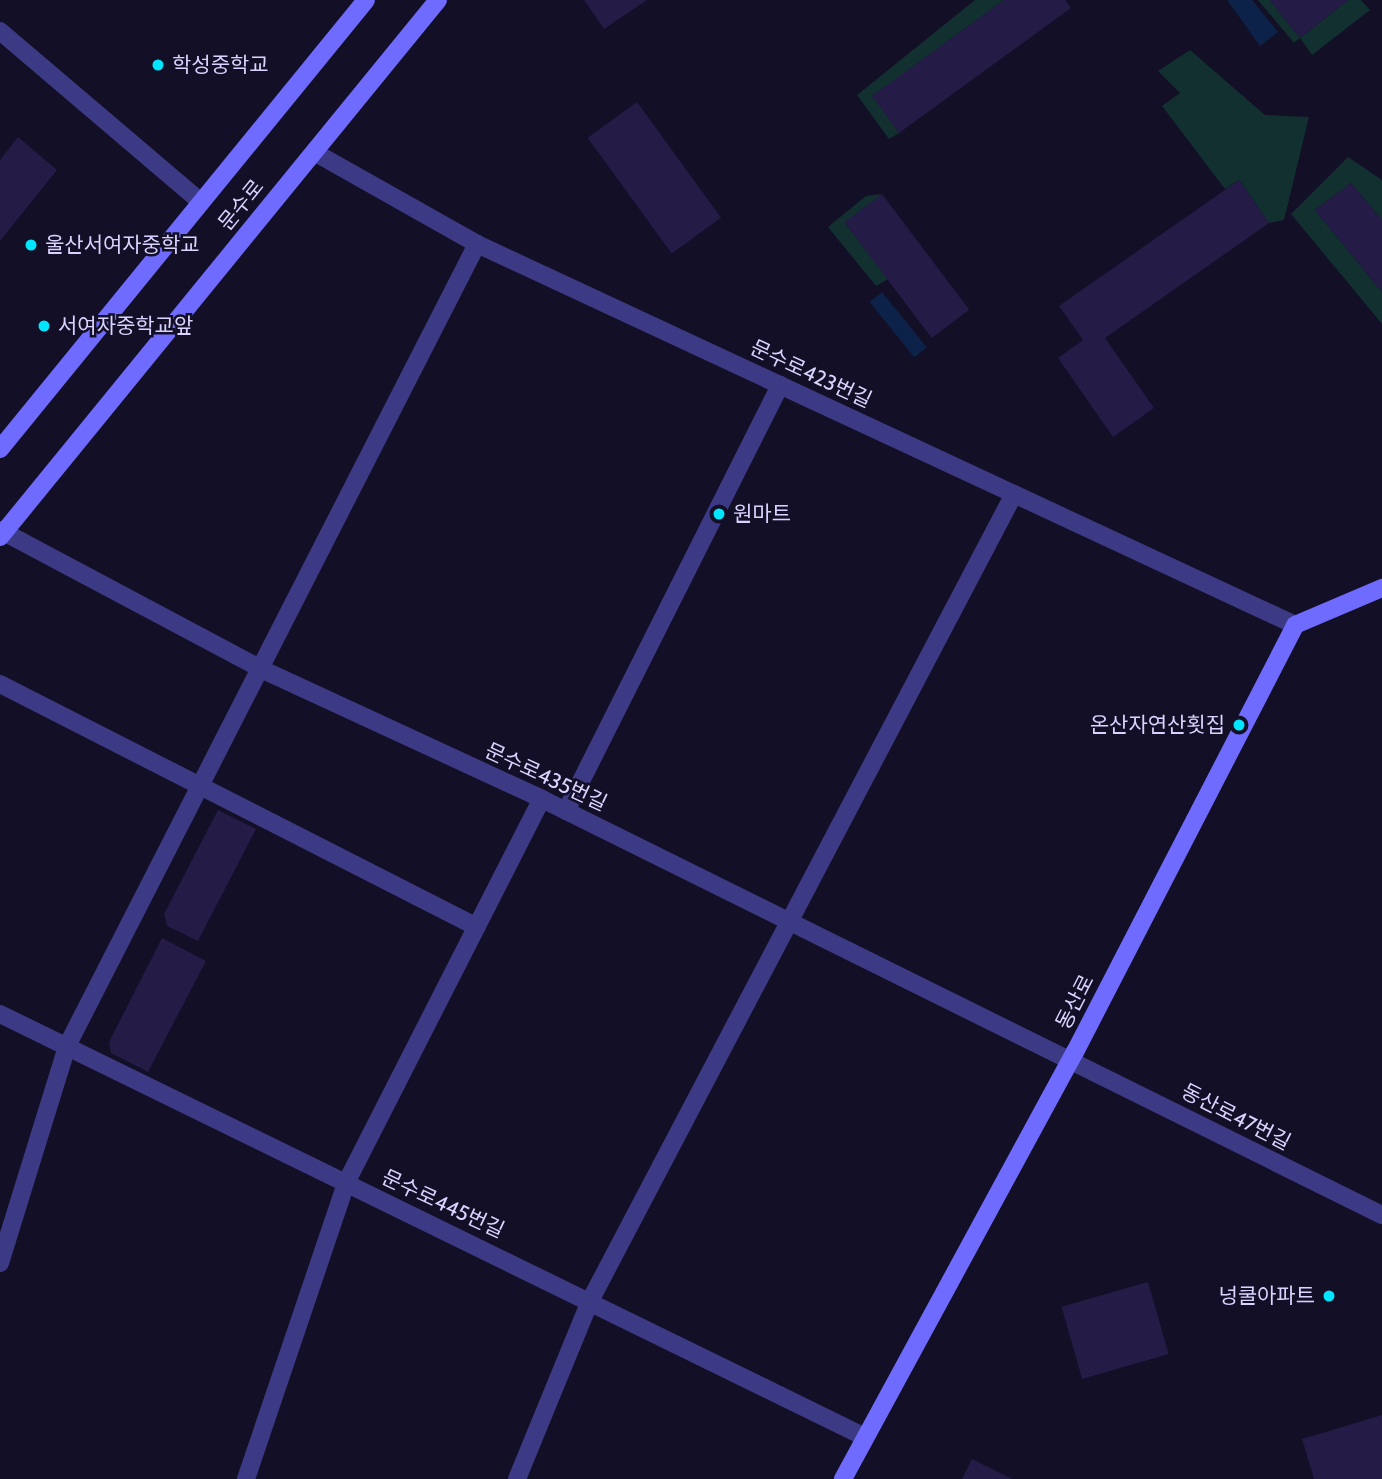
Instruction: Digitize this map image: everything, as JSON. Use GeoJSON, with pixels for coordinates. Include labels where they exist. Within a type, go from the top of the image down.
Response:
{"type":"FeatureCollection","features":[{"type":"Feature","properties":{"kind":"main road","name":"문수로"},"geometry":{"type":"LineString","coordinates":[[0,449],[366,0]]}},
{"type":"Feature","properties":{"kind":"main road","name":"문수로"},"geometry":{"type":"LineString","coordinates":[[1,533],[438,0]]}},
{"type":"Feature","properties":{"kind":"main road"},"geometry":{"type":"LineString","coordinates":[[1295,625],[1382,587]]}},
{"type":"Feature","properties":{"kind":"main road","name":"동산로"},"geometry":{"type":"LineString","coordinates":[[843,1479],[1070,1060],[1295,625]]}},
{"type":"Feature","properties":{"kind":"street"},"geometry":{"type":"LineString","coordinates":[[0,32],[201,202]]}},
{"type":"Feature","properties":{"kind":"street","name":"문수로423번길"},"geometry":{"type":"LineString","coordinates":[[314,152],[477,244],[1295,625]]}},
{"type":"Feature","properties":{"kind":"street"},"geometry":{"type":"LineString","coordinates":[[0,1263],[67,1046],[477,244]]}},
{"type":"Feature","properties":{"kind":"street"},"geometry":{"type":"LineString","coordinates":[[566,811],[780,385]]}},
{"type":"Feature","properties":{"kind":"street"},"geometry":{"type":"LineString","coordinates":[[517,1479],[592,1299],[794,923],[1014,494]]}},
{"type":"Feature","properties":{"kind":"street","name":"문수로435번길"},"geometry":{"type":"LineString","coordinates":[[1,533],[261,669],[542,799],[1070,1060]]}},
{"type":"Feature","properties":{"kind":"street"},"geometry":{"type":"LineString","coordinates":[[0,684],[477,927]]}},
{"type":"Feature","properties":{"kind":"street"},"geometry":{"type":"LineString","coordinates":[[246,1479],[346,1183],[542,799]]}},
{"type":"Feature","properties":{"kind":"street","name":"문수로445번길"},"geometry":{"type":"LineString","coordinates":[[0,1014],[346,1183],[592,1299],[865,1437]]}},
{"type":"Feature","properties":{"kind":"street","name":"동산로47번길"},"geometry":{"type":"LineString","coordinates":[[1070,1060],[1382,1215]]}},
{"type":"Feature","properties":{"kind":"green space"},"geometry":{"type":"Polygon","coordinates":[[[975,0],[1004,0],[873,96],[899,133],[889,139],[857,95],[975,0]]]}},
{"type":"Feature","properties":{"kind":"green space"},"geometry":{"type":"Polygon","coordinates":[[[1258,0],[1270,0],[1300,38],[1294,43],[1258,0]]]}},
{"type":"Feature","properties":{"kind":"green space"},"geometry":{"type":"Polygon","coordinates":[[[1348,0],[1361,0],[1370,10],[1312,55],[1300,38],[1348,0]]]}},
{"type":"Feature","properties":{"kind":"green space"},"geometry":{"type":"Polygon","coordinates":[[[1190,50],[1265,115],[1309,117],[1284,220],[1269,223],[1239,180],[1225,189],[1162,106],[1180,93],[1158,71],[1190,50]]]}},
{"type":"Feature","properties":{"kind":"green space"},"geometry":{"type":"Polygon","coordinates":[[[1348,157],[1382,180],[1382,220],[1351,183],[1315,210],[1382,292],[1382,324],[1291,214],[1348,157]]]}},
{"type":"Feature","properties":{"kind":"green space"},"geometry":{"type":"Polygon","coordinates":[[[882,194],[845,223],[888,279],[876,286],[828,227],[866,196],[882,194]]]}},
{"type":"Feature","properties":{"kind":"water"},"geometry":{"type":"Polygon","coordinates":[[[1227,0],[1252,0],[1278,32],[1260,46],[1227,0]]]}},
{"type":"Feature","properties":{"kind":"water"},"geometry":{"type":"Polygon","coordinates":[[[882,292],[927,347],[914,357],[870,302],[882,292]]]}},
{"type":"Feature","properties":{"kind":"building"},"geometry":{"type":"Polygon","coordinates":[[[584,0],[647,0],[604,29],[584,0]]]}},
{"type":"Feature","properties":{"kind":"building"},"geometry":{"type":"Polygon","coordinates":[[[1004,0],[1065,0],[1071,8],[899,133],[872,96],[1004,0]]]}},
{"type":"Feature","properties":{"kind":"building"},"geometry":{"type":"Polygon","coordinates":[[[1270,0],[1348,0],[1300,38],[1270,0]]]}},
{"type":"Feature","properties":{"kind":"building"},"geometry":{"type":"Polygon","coordinates":[[[637,102],[721,218],[672,254],[588,138],[637,102]]]}},
{"type":"Feature","properties":{"kind":"building"},"geometry":{"type":"Polygon","coordinates":[[[18,137],[57,170],[0,241],[0,160],[18,137]]]}},
{"type":"Feature","properties":{"kind":"building"},"geometry":{"type":"Polygon","coordinates":[[[1239,180],[1269,223],[1105,338],[1154,408],[1113,437],[1058,358],[1083,340],[1059,306],[1239,180]]]}},
{"type":"Feature","properties":{"kind":"building"},"geometry":{"type":"Polygon","coordinates":[[[1351,183],[1382,220],[1382,292],[1315,210],[1351,183]]]}},
{"type":"Feature","properties":{"kind":"building"},"geometry":{"type":"Polygon","coordinates":[[[882,194],[969,310],[932,338],[844,222],[882,194]]]}},
{"type":"Feature","properties":{"kind":"building"},"geometry":{"type":"Polygon","coordinates":[[[218,810],[256,829],[198,941],[167,926],[164,914],[218,810]]]}},
{"type":"Feature","properties":{"kind":"building"},"geometry":{"type":"Polygon","coordinates":[[[162,938],[206,961],[148,1072],[111,1053],[109,1042],[162,938]]]}},
{"type":"Feature","properties":{"kind":"building"},"geometry":{"type":"Polygon","coordinates":[[[1148,1282],[1169,1354],[1082,1379],[1061,1307],[1148,1282]]]}},
{"type":"Feature","properties":{"kind":"building"},"geometry":{"type":"Polygon","coordinates":[[[1382,1415],[1382,1479],[1314,1479],[1302,1439],[1382,1415]]]}},
{"type":"Feature","properties":{"kind":"building"},"geometry":{"type":"Polygon","coordinates":[[[972,1459],[1012,1479],[962,1479],[972,1459]]]}},
{"type":"Feature","properties":{"kind":"place","name":"학성중학교"},"geometry":{"type":"Point","coordinates":[158,65]}},
{"type":"Feature","properties":{"kind":"place","name":"울산서여자중학교"},"geometry":{"type":"Point","coordinates":[31,245]}},
{"type":"Feature","properties":{"kind":"place","name":"서여자중학교앞"},"geometry":{"type":"Point","coordinates":[44,326]}},
{"type":"Feature","properties":{"kind":"place","name":"원마트"},"geometry":{"type":"Point","coordinates":[719,514]}},
{"type":"Feature","properties":{"kind":"place","name":"온산자연산횟집"},"geometry":{"type":"Point","coordinates":[1239,725]}},
{"type":"Feature","properties":{"kind":"place","name":"넝쿨아파트"},"geometry":{"type":"Point","coordinates":[1329,1296]}}]}
